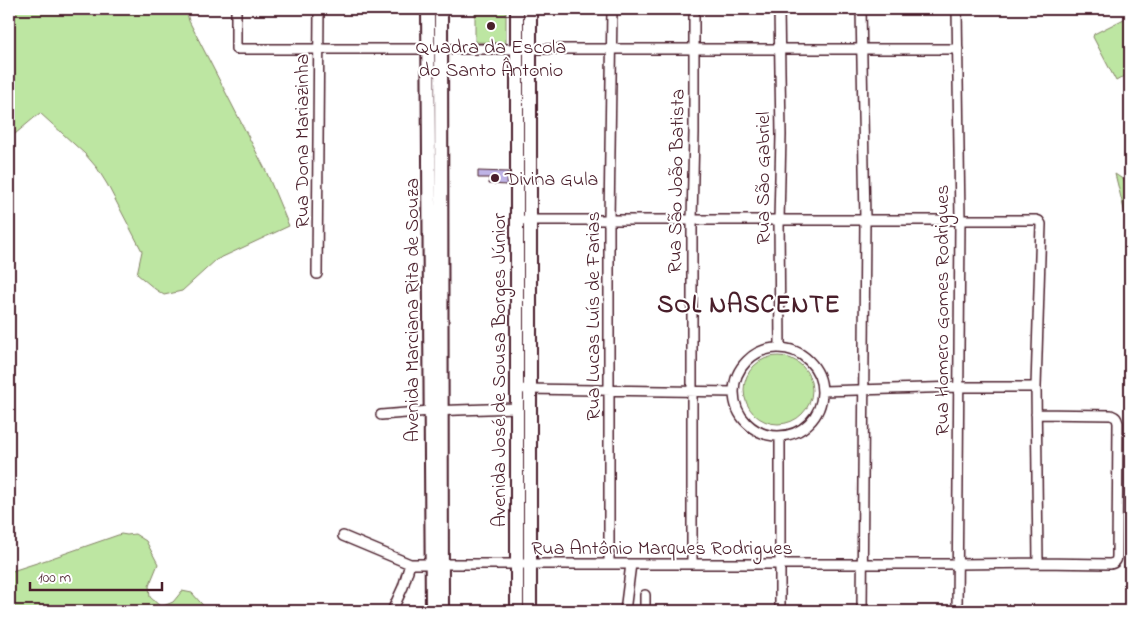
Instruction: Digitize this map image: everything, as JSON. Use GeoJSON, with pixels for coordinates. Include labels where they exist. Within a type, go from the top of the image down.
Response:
{"type":"FeatureCollection","features":[{"type":"Feature","properties":{"kind":"street"},"geometry":{"type":"LineString","coordinates":[[236,9],[236,49],[958,49]]}},
{"type":"Feature","properties":{"kind":"street","name":"Rua Dona Mariazinha"},"geometry":{"type":"LineString","coordinates":[[317,274],[319,9]]}},
{"type":"Feature","properties":{"kind":"street","name":"Avenida Marciana Rita de Souza"},"geometry":{"type":"LineString","coordinates":[[428,9],[434,48],[437,564],[442,611]]}},
{"type":"Feature","properties":{"kind":"street","name":"Avenida Marciana Rita de Souza"},"geometry":{"type":"LineString","coordinates":[[434,48],[441,9]]}},
{"type":"Feature","properties":{"kind":"street","name":"Avenida José de Sousa Borges Júnior"},"geometry":{"type":"LineString","coordinates":[[517,9],[523,48],[523,564],[517,611]]}},
{"type":"Feature","properties":{"kind":"street","name":"Avenida José de Sousa Borges Júnior"},"geometry":{"type":"LineString","coordinates":[[523,48],[530,9]]}},
{"type":"Feature","properties":{"kind":"street","name":"Rua Lucas Luís de Farias"},"geometry":{"type":"LineString","coordinates":[[609,564],[609,220],[612,9]]}},
{"type":"Feature","properties":{"kind":"street","name":"Rua São João Batista"},"geometry":{"type":"LineString","coordinates":[[692,564],[694,9]]}},
{"type":"Feature","properties":{"kind":"street","name":"Rua São Gabriel"},"geometry":{"type":"LineString","coordinates":[[778,9],[781,134],[779,220],[780,347]]}},
{"type":"Feature","properties":{"kind":"street"},"geometry":{"type":"LineString","coordinates":[[861,9],[865,220],[862,611]]}},
{"type":"Feature","properties":{"kind":"street","name":"Rua Homero Gomes Rodrigues"},"geometry":{"type":"LineString","coordinates":[[957,9],[960,220],[957,611]]}},
{"type":"Feature","properties":{"kind":"street"},"geometry":{"type":"LineString","coordinates":[[523,220],[1039,221],[1036,387],[1038,563]]}},
{"type":"Feature","properties":{"kind":"street"},"geometry":{"type":"LineString","coordinates":[[780,347],[793,350],[810,361],[820,378],[823,391],[821,405],[815,417],[805,427],[793,433],[780,436],[766,434],[753,428],[743,418],[736,406],[734,392],[736,378],[743,365],[753,355],[766,349],[780,347]]}},
{"type":"Feature","properties":{"kind":"street"},"geometry":{"type":"LineString","coordinates":[[823,391],[1036,387]]}},
{"type":"Feature","properties":{"kind":"street"},"geometry":{"type":"LineString","coordinates":[[523,389],[734,392]]}},
{"type":"Feature","properties":{"kind":"street","name":"Avenida José de Sousa Borges Júnior"},"geometry":{"type":"LineString","coordinates":[[523,389],[518,408],[523,564],[530,611]]}},
{"type":"Feature","properties":{"kind":"street"},"geometry":{"type":"LineString","coordinates":[[381,414],[518,408]]}},
{"type":"Feature","properties":{"kind":"street","name":"Rua Antônio Marques Rodrigues"},"geometry":{"type":"LineString","coordinates":[[343,536],[410,564],[1115,563],[1117,560],[1118,423],[1115,417],[1112,415],[1036,414]]}},
{"type":"Feature","properties":{"kind":"street"},"geometry":{"type":"LineString","coordinates":[[780,436],[780,611]]}},
{"type":"Feature","properties":{"kind":"street"},"geometry":{"type":"LineString","coordinates":[[392,611],[403,587],[410,564]]}},
{"type":"Feature","properties":{"kind":"street","name":"Avenida Marciana Rita de Souza"},"geometry":{"type":"LineString","coordinates":[[432,611],[437,564]]}},
{"type":"Feature","properties":{"kind":"street"},"geometry":{"type":"LineString","coordinates":[[625,611],[632,564]]}},
{"type":"Feature","properties":{"kind":"street"},"geometry":{"type":"LineString","coordinates":[[646,595],[646,611]]}},
{"type":"Feature","properties":{"kind":"green space"},"geometry":{"type":"Polygon","coordinates":[[[9,9],[186,9],[189,21],[266,171],[289,226],[216,260],[182,291],[164,295],[155,289],[137,274],[142,251],[107,184],[85,154],[40,113],[9,139],[9,9]]]}},
{"type":"Feature","properties":{"kind":"green space","name":"Quadra da Escola do Santo Ântonio"},"geometry":{"type":"Polygon","coordinates":[[[475,9],[506,9],[506,43],[475,42],[475,9]]]}},
{"type":"Feature","properties":{"kind":"green space"},"geometry":{"type":"Polygon","coordinates":[[[1130,16],[1130,73],[1116,81],[1093,37],[1094,34],[1130,16]]]}},
{"type":"Feature","properties":{"kind":"green space"},"geometry":{"type":"Polygon","coordinates":[[[1115,174],[1124,180],[1130,203],[1130,233],[1115,174]]]}},
{"type":"Feature","properties":{"kind":"green space"},"geometry":{"type":"Polygon","coordinates":[[[778,356],[791,359],[802,366],[809,377],[812,390],[809,403],[802,414],[791,421],[778,424],[765,421],[754,414],[747,403],[744,390],[747,377],[754,366],[765,359],[778,356]]]}},
{"type":"Feature","properties":{"kind":"green space"},"geometry":{"type":"Polygon","coordinates":[[[121,534],[135,534],[146,541],[158,564],[149,586],[150,597],[161,607],[173,602],[182,591],[192,593],[208,611],[9,611],[9,572],[121,534]]]}},
{"type":"Feature","properties":{"kind":"building","name":"Divina Gula"},"geometry":{"type":"Polygon","coordinates":[[[478,171],[508,172],[507,185],[489,184],[489,178],[478,178],[478,171]]]}},
{"type":"Feature","properties":{"kind":"place","name":"Quadra da Escola do Santo Ântonio"},"geometry":{"type":"Point","coordinates":[491,26]}},
{"type":"Feature","properties":{"kind":"place","name":"Divina Gula"},"geometry":{"type":"Point","coordinates":[495,178]}},
{"type":"Feature","properties":{"kind":"district","name":"SOL NASCENTE"},"geometry":{"type":"Point","coordinates":[749,303]}}]}
